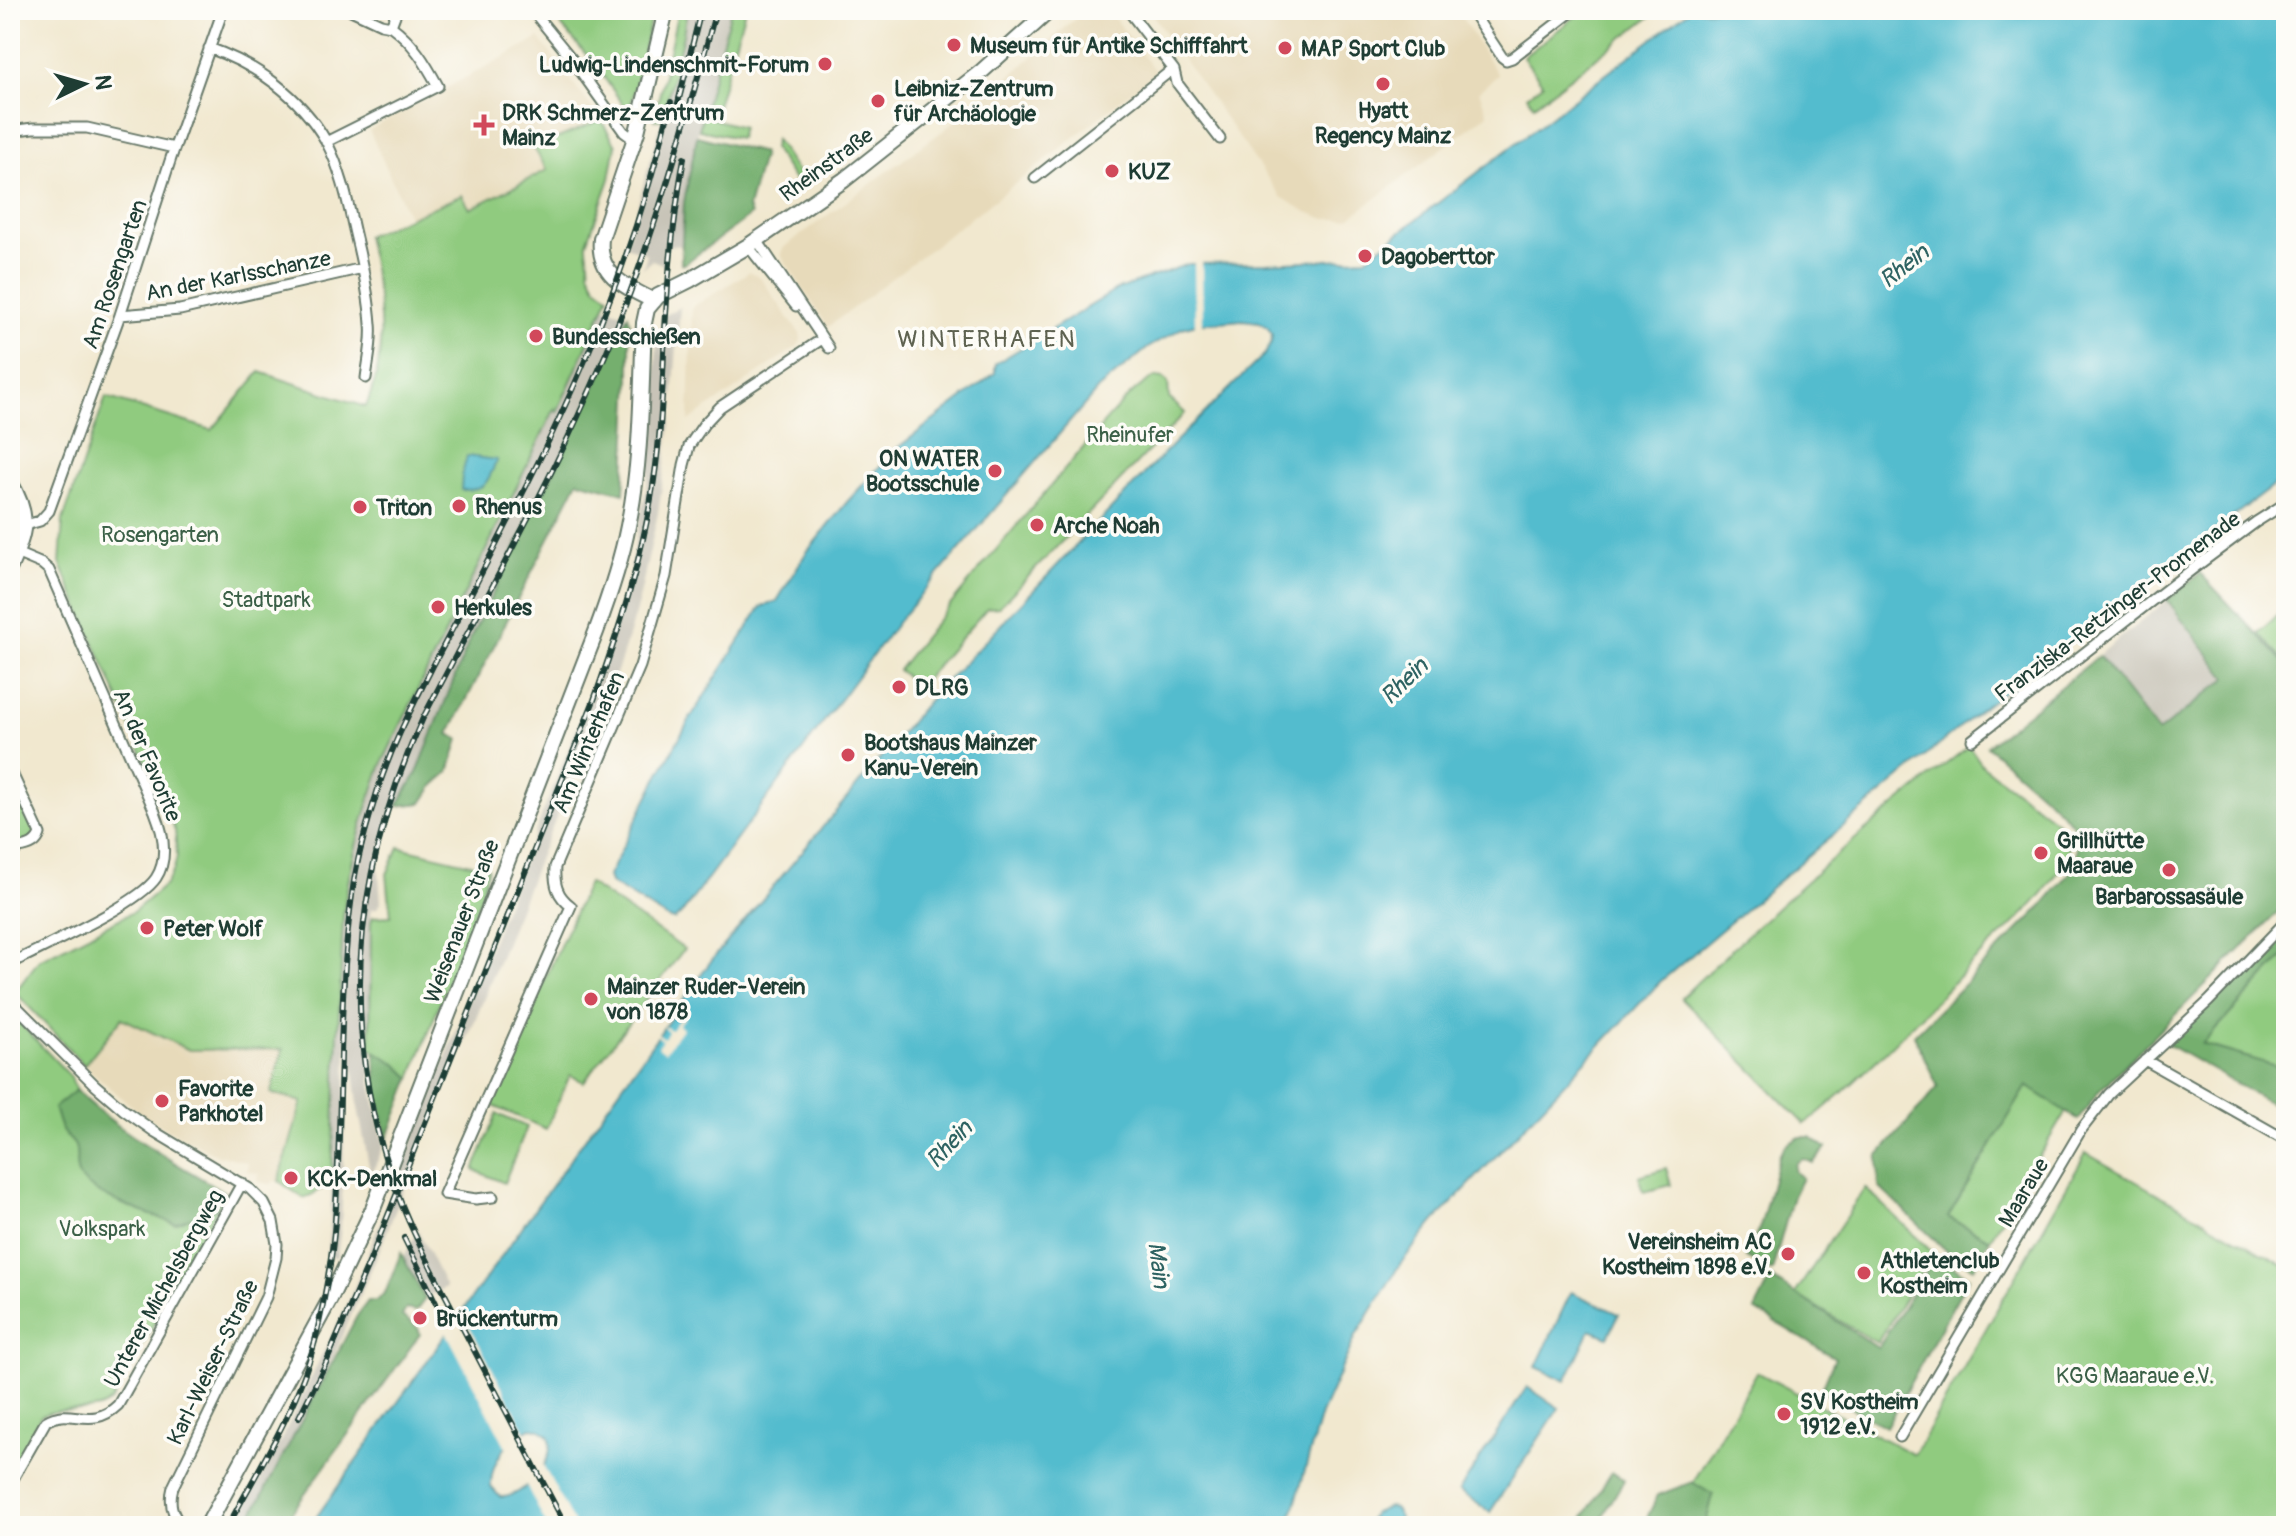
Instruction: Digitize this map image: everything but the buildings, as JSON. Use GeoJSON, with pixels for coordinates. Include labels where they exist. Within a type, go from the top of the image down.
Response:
{"type":"FeatureCollection","features":[{"type":"Feature","properties":{"kind":"main road"},"geometry":{"type":"LineString","coordinates":[[654,301],[633,291],[615,277],[605,267],[600,255],[601,239],[650,85],[666,10]]}},
{"type":"Feature","properties":{"kind":"main road","name":"Rheinstraße"},"geometry":{"type":"LineString","coordinates":[[654,301],[753,243],[880,153],[982,71],[1050,11]]}},
{"type":"Feature","properties":{"kind":"main road","name":"Weisenauer Straße"},"geometry":{"type":"LineString","coordinates":[[207,1526],[335,1290],[373,1209],[596,632],[613,583],[631,512],[640,432],[644,323],[647,309],[654,301]]}},
{"type":"Feature","properties":{"kind":"main road"},"geometry":{"type":"LineString","coordinates":[[10,482],[20,503],[22,541],[13,560]]}},
{"type":"Feature","properties":{"kind":"main road"},"geometry":{"type":"LineString","coordinates":[[10,502],[20,527]]}},
{"type":"Feature","properties":{"kind":"street","name":"Am Rosengarten"},"geometry":{"type":"LineString","coordinates":[[20,527],[40,521],[49,511],[120,315],[223,10]]}},
{"type":"Feature","properties":{"kind":"street"},"geometry":{"type":"LineString","coordinates":[[326,142],[438,86],[407,38],[391,26],[351,10]]}},
{"type":"Feature","properties":{"kind":"street"},"geometry":{"type":"LineString","coordinates":[[391,26],[397,10]]}},
{"type":"Feature","properties":{"kind":"street"},"geometry":{"type":"LineString","coordinates":[[532,10],[624,132],[635,140]]}},
{"type":"Feature","properties":{"kind":"street"},"geometry":{"type":"LineString","coordinates":[[1129,10],[1173,69],[1177,83],[1220,139]]}},
{"type":"Feature","properties":{"kind":"street"},"geometry":{"type":"LineString","coordinates":[[1471,10],[1506,60],[1574,10]]}},
{"type":"Feature","properties":{"kind":"street"},"geometry":{"type":"LineString","coordinates":[[209,48],[234,57],[282,88],[299,105],[326,142],[340,175],[363,268],[372,326],[366,378]]}},
{"type":"Feature","properties":{"kind":"street"},"geometry":{"type":"LineString","coordinates":[[1035,178],[1173,69]]}},
{"type":"Feature","properties":{"kind":"street"},"geometry":{"type":"LineString","coordinates":[[10,131],[87,128],[174,148]]}},
{"type":"Feature","properties":{"kind":"street"},"geometry":{"type":"LineString","coordinates":[[753,243],[780,271],[829,348]]}},
{"type":"Feature","properties":{"kind":"street","name":"An der Karlsschanze"},"geometry":{"type":"LineString","coordinates":[[120,315],[180,310],[363,268]]}},
{"type":"Feature","properties":{"kind":"street","name":"Am Winterhafen"},"geometry":{"type":"LineString","coordinates":[[493,1197],[476,1199],[444,1194],[571,906],[558,893],[555,867],[640,666],[666,576],[689,446],[720,407],[822,339]]}},
{"type":"Feature","properties":{"kind":"street","name":"Franziska-Retzinger-Promenade"},"geometry":{"type":"LineString","coordinates":[[1972,740],[2194,568],[2286,503]]}},
{"type":"Feature","properties":{"kind":"street","name":"An der Favorite"},"geometry":{"type":"LineString","coordinates":[[10,964],[129,902],[156,878],[164,838],[49,570],[42,564],[13,560]]}},
{"type":"Feature","properties":{"kind":"street"},"geometry":{"type":"LineString","coordinates":[[10,770],[40,834],[37,841],[27,847],[19,848],[10,842]]}},
{"type":"Feature","properties":{"kind":"street","name":"Maaraue"},"geometry":{"type":"LineString","coordinates":[[1900,1437],[2081,1130],[2109,1094],[2209,1001],[2286,921]]}},
{"type":"Feature","properties":{"kind":"street","name":"Karl-Weiser-Straße"},"geometry":{"type":"LineString","coordinates":[[10,1000],[124,1110],[242,1183],[264,1203],[273,1221],[277,1244],[275,1269],[259,1313],[173,1487],[172,1510],[182,1526]]}},
{"type":"Feature","properties":{"kind":"street"},"geometry":{"type":"LineString","coordinates":[[2145,1060],[2286,1140]]}},
{"type":"Feature","properties":{"kind":"street","name":"Unterer Michelsbergweg"},"geometry":{"type":"LineString","coordinates":[[10,1484],[46,1421],[55,1416],[101,1418],[118,1405],[242,1183]]}},
{"type":"Feature","properties":{"kind":"shaded area"},"geometry":{"type":"Polygon","coordinates":[[[687,10],[731,10],[697,136],[684,202],[682,246],[667,245],[664,269],[662,264],[652,260],[643,268],[647,254],[626,246],[660,126],[687,10]]]}},
{"type":"Feature","properties":{"kind":"shaded area"},"geometry":{"type":"Polygon","coordinates":[[[1085,10],[1108,10],[1156,72],[828,327],[781,255],[783,248],[944,130],[1085,10]]]}},
{"type":"Feature","properties":{"kind":"shaded area"},"geometry":{"type":"Polygon","coordinates":[[[1149,10],[1457,10],[1498,75],[1479,91],[1488,114],[1351,217],[1325,219],[1281,197],[1149,10]]]}},
{"type":"Feature","properties":{"kind":"shaded area","name":"DRK Schmerz-Zentrum Mainz"},"geometry":{"type":"Polygon","coordinates":[[[539,38],[601,120],[535,148],[547,169],[469,209],[461,195],[409,217],[369,130],[539,38]]]}},
{"type":"Feature","properties":{"kind":"shaded area"},"geometry":{"type":"Polygon","coordinates":[[[749,272],[760,277],[800,334],[801,340],[798,346],[689,421],[692,307],[749,272]]]}},
{"type":"Feature","properties":{"kind":"shaded area"},"geometry":{"type":"Polygon","coordinates":[[[605,307],[628,315],[585,409],[470,639],[416,775],[390,817],[378,860],[381,903],[371,909],[370,916],[373,917],[371,1084],[384,1145],[371,1176],[359,1113],[348,1023],[341,1227],[337,1257],[326,1256],[343,917],[347,881],[364,811],[384,759],[555,408],[558,411],[605,307]]]}},
{"type":"Feature","properties":{"kind":"shaded area"},"geometry":{"type":"Polygon","coordinates":[[[680,307],[671,424],[658,513],[639,600],[605,705],[317,1394],[246,1526],[236,1526],[352,1293],[606,654],[633,568],[630,567],[648,480],[654,424],[657,334],[663,316],[680,307]]]}},
{"type":"Feature","properties":{"kind":"shaded area"},"geometry":{"type":"Polygon","coordinates":[[[2166,601],[2226,678],[2159,731],[2099,655],[2166,601]]]}},
{"type":"Feature","properties":{"kind":"shaded area"},"geometry":{"type":"Polygon","coordinates":[[[122,1018],[189,1050],[283,1049],[302,1101],[279,1181],[271,1185],[257,1181],[259,1174],[247,1171],[248,1163],[219,1156],[143,1116],[84,1065],[122,1018]]]}},
{"type":"Feature","properties":{"kind":"shaded area"},"geometry":{"type":"Polygon","coordinates":[[[418,1230],[446,1287],[427,1297],[403,1258],[418,1230]]]}},
{"type":"Feature","properties":{"kind":"green space"},"geometry":{"type":"Polygon","coordinates":[[[548,10],[653,10],[629,113],[596,66],[548,10]]]}},
{"type":"Feature","properties":{"kind":"green space"},"geometry":{"type":"Polygon","coordinates":[[[678,10],[687,10],[683,35],[662,120],[654,120],[678,10]]]}},
{"type":"Feature","properties":{"kind":"green space"},"geometry":{"type":"Polygon","coordinates":[[[731,10],[745,10],[713,119],[742,127],[739,138],[699,130],[731,10]]]}},
{"type":"Feature","properties":{"kind":"green space"},"geometry":{"type":"Polygon","coordinates":[[[1584,10],[1659,10],[1534,105],[1527,96],[1543,84],[1523,57],[1584,10]]]}},
{"type":"Feature","properties":{"kind":"green space","name":"Stadtpark"},"geometry":{"type":"Polygon","coordinates":[[[601,120],[616,145],[610,179],[587,246],[589,271],[596,286],[609,296],[557,412],[555,408],[384,759],[370,798],[353,856],[343,917],[332,1173],[321,1189],[303,1198],[279,1181],[302,1102],[271,1093],[283,1049],[189,1050],[122,1018],[84,1065],[15,992],[39,960],[133,912],[166,884],[177,856],[175,830],[60,563],[63,520],[106,397],[212,430],[260,372],[366,407],[380,354],[380,320],[366,236],[462,195],[470,209],[547,170],[534,148],[601,120]]]}},
{"type":"Feature","properties":{"kind":"green space"},"geometry":{"type":"Polygon","coordinates":[[[697,136],[763,153],[748,208],[751,215],[681,264],[684,202],[697,136]]]}},
{"type":"Feature","properties":{"kind":"green space"},"geometry":{"type":"Polygon","coordinates":[[[775,139],[804,182],[798,186],[773,148],[775,139]]]}},
{"type":"Feature","properties":{"kind":"green space"},"geometry":{"type":"Polygon","coordinates":[[[628,315],[630,379],[624,493],[578,481],[449,734],[459,739],[449,772],[434,785],[422,803],[397,806],[416,775],[470,639],[585,409],[628,315]]]}},
{"type":"Feature","properties":{"kind":"green space","name":"Rheinufer"},"geometry":{"type":"Polygon","coordinates":[[[1156,377],[1168,382],[1169,398],[1185,413],[999,607],[987,608],[918,687],[898,670],[1104,423],[1136,390],[1156,377]]]}},
{"type":"Feature","properties":{"kind":"green space"},"geometry":{"type":"Polygon","coordinates":[[[2200,573],[2286,665],[2286,904],[2100,1090],[2078,1120],[2027,1086],[1948,1217],[1990,1239],[1974,1268],[1951,1255],[1879,1187],[1878,1156],[1938,1087],[1914,1035],[2041,907],[2074,868],[2079,831],[1987,746],[2099,656],[2158,732],[2227,678],[2167,600],[2200,573]]]}},
{"type":"Feature","properties":{"kind":"green space"},"geometry":{"type":"Polygon","coordinates":[[[2279,614],[2286,622],[2286,663],[2258,633],[2279,614]]]}},
{"type":"Feature","properties":{"kind":"green space"},"geometry":{"type":"Polygon","coordinates":[[[1969,746],[1983,766],[2060,825],[2069,843],[2065,859],[2047,888],[2023,915],[1870,1066],[1805,1124],[1681,998],[1821,868],[1969,746]]]}},
{"type":"Feature","properties":{"kind":"green space"},"geometry":{"type":"Polygon","coordinates":[[[12,784],[35,832],[30,839],[22,842],[10,837],[12,784]]]}},
{"type":"Feature","properties":{"kind":"green space"},"geometry":{"type":"Polygon","coordinates":[[[399,847],[488,868],[482,894],[411,1078],[395,1063],[370,1048],[371,922],[373,917],[391,916],[387,874],[399,847]]]}},
{"type":"Feature","properties":{"kind":"green space","name":"Mainzer Ruder-Verein von 1878"},"geometry":{"type":"Polygon","coordinates":[[[588,883],[684,949],[584,1082],[570,1075],[546,1129],[491,1105],[588,883]]]}},
{"type":"Feature","properties":{"kind":"green space"},"geometry":{"type":"Polygon","coordinates":[[[2281,934],[2286,938],[2286,954],[2202,1044],[2286,1069],[2286,1112],[2167,1044],[2281,934]]]}},
{"type":"Feature","properties":{"kind":"green space"},"geometry":{"type":"Polygon","coordinates":[[[2286,954],[2286,1069],[2202,1044],[2286,954]]]}},
{"type":"Feature","properties":{"kind":"green space","name":"Volkspark"},"geometry":{"type":"Polygon","coordinates":[[[10,1013],[71,1077],[78,1091],[114,1124],[226,1193],[112,1400],[97,1408],[59,1411],[41,1416],[10,1469],[10,1013]]]}},
{"type":"Feature","properties":{"kind":"green space"},"geometry":{"type":"Polygon","coordinates":[[[375,1051],[395,1063],[411,1078],[387,1139],[377,1090],[375,1051]]]}},
{"type":"Feature","properties":{"kind":"green space"},"geometry":{"type":"Polygon","coordinates":[[[2027,1086],[2066,1111],[1990,1239],[1947,1217],[2027,1086]]]}},
{"type":"Feature","properties":{"kind":"green space"},"geometry":{"type":"Polygon","coordinates":[[[76,1090],[110,1120],[226,1193],[218,1207],[175,1224],[110,1198],[86,1184],[77,1173],[75,1146],[61,1129],[54,1108],[76,1090]]]}},
{"type":"Feature","properties":{"kind":"green space"},"geometry":{"type":"Polygon","coordinates":[[[497,1114],[527,1127],[504,1183],[474,1170],[497,1114]]]}},
{"type":"Feature","properties":{"kind":"green space"},"geometry":{"type":"Polygon","coordinates":[[[1800,1137],[1811,1137],[1826,1148],[1813,1163],[1803,1159],[1796,1163],[1795,1171],[1802,1178],[1793,1196],[1772,1271],[1746,1258],[1761,1224],[1779,1156],[1785,1146],[1800,1137]]]}},
{"type":"Feature","properties":{"kind":"green space","name":"KGG Maaraue e.V."},"geometry":{"type":"Polygon","coordinates":[[[2086,1153],[2286,1267],[2286,1526],[1668,1526],[1757,1372],[1914,1455],[2086,1153]]]}},
{"type":"Feature","properties":{"kind":"green space"},"geometry":{"type":"Polygon","coordinates":[[[1666,1168],[1671,1185],[1644,1192],[1639,1176],[1666,1168]]]}},
{"type":"Feature","properties":{"kind":"green space","name":"Athletenclub Kostheim"},"geometry":{"type":"Polygon","coordinates":[[[1865,1188],[1933,1253],[1877,1343],[1795,1294],[1865,1188]]]}},
{"type":"Feature","properties":{"kind":"green space"},"geometry":{"type":"Polygon","coordinates":[[[401,1253],[425,1299],[416,1311],[406,1309],[402,1316],[418,1328],[420,1334],[282,1526],[246,1526],[357,1316],[368,1301],[377,1301],[386,1291],[401,1253]]]}},
{"type":"Feature","properties":{"kind":"green space"},"geometry":{"type":"Polygon","coordinates":[[[1936,1255],[1969,1277],[1886,1427],[1821,1391],[1835,1358],[1755,1310],[1771,1278],[1878,1348],[1936,1255]]]}},
{"type":"Feature","properties":{"kind":"green space"},"geometry":{"type":"Polygon","coordinates":[[[1612,1472],[1624,1480],[1597,1526],[1578,1526],[1612,1472]]]}},
{"type":"Feature","properties":{"kind":"green space"},"geometry":{"type":"Polygon","coordinates":[[[1692,1482],[1713,1495],[1705,1526],[1643,1526],[1658,1495],[1692,1482]]]}},
{"type":"Feature","properties":{"kind":"water"},"geometry":{"type":"Polygon","coordinates":[[[1690,10],[2286,10],[2286,476],[1981,709],[1660,982],[1434,1222],[1400,1264],[1356,1336],[1321,1414],[1289,1526],[310,1526],[711,961],[927,702],[1174,443],[1265,354],[1272,335],[1259,322],[1243,320],[1182,328],[1148,348],[1098,389],[899,620],[682,913],[674,920],[669,919],[610,883],[608,876],[691,717],[761,607],[777,601],[806,553],[847,502],[895,450],[995,373],[995,364],[1118,289],[1188,264],[1366,258],[1690,10]],[[531,1428],[523,1432],[508,1444],[497,1460],[491,1487],[500,1497],[519,1491],[537,1476],[544,1465],[549,1455],[549,1436],[531,1428]]]}},
{"type":"Feature","properties":{"kind":"water"},"geometry":{"type":"Polygon","coordinates":[[[467,456],[497,460],[482,486],[461,490],[462,475],[467,456]]]}},
{"type":"Feature","properties":{"kind":"water"},"geometry":{"type":"Polygon","coordinates":[[[1571,1292],[1619,1314],[1608,1337],[1590,1330],[1566,1381],[1536,1367],[1571,1292]]]}},
{"type":"Feature","properties":{"kind":"water"},"geometry":{"type":"Polygon","coordinates":[[[1527,1387],[1559,1408],[1490,1512],[1459,1491],[1527,1387]]]}},
{"type":"Feature","properties":{"kind":"water"},"geometry":{"type":"Polygon","coordinates":[[[1388,1507],[1394,1508],[1398,1514],[1396,1526],[1365,1526],[1374,1513],[1388,1507]]]}},
{"type":"Feature","properties":{"kind":"pier"},"geometry":{"type":"Polygon","coordinates":[[[1194,262],[1202,262],[1203,326],[1195,326],[1194,262]]]}},
{"type":"Feature","properties":{"kind":"pier"},"geometry":{"type":"Polygon","coordinates":[[[682,1015],[685,1017],[678,1025],[682,1029],[665,1052],[658,1047],[662,1040],[655,1034],[664,1038],[668,1032],[662,1025],[671,1030],[682,1015]]]}},
{"type":"Feature","properties":{"kind":"pier"},"geometry":{"type":"Polygon","coordinates":[[[460,1308],[527,1434],[508,1451],[445,1330],[460,1308]]]}},
{"type":"Feature","properties":{"kind":"pier"},"geometry":{"type":"Polygon","coordinates":[[[541,1461],[575,1526],[547,1526],[525,1483],[541,1461]]]}},
{"type":"Feature","properties":{"kind":"railway"},"geometry":{"type":"LineString","coordinates":[[675,115],[701,10]]}},
{"type":"Feature","properties":{"kind":"railway"},"geometry":{"type":"LineString","coordinates":[[566,1526],[422,1248],[390,1173],[374,1115],[364,1057],[360,1000],[362,942],[369,886],[382,829],[400,773],[423,718],[529,517],[602,363],[662,199],[716,10]]}},
{"type":"Feature","properties":{"kind":"railway"},"geometry":{"type":"LineString","coordinates":[[228,1526],[299,1389],[322,1311],[335,1221],[347,936],[356,870],[371,811],[402,728],[538,462],[585,362],[624,261],[671,102]]}},
{"type":"Feature","properties":{"kind":"railway"},"geometry":{"type":"LineString","coordinates":[[299,1417],[369,1263],[594,700],[625,607],[642,545],[654,481],[669,275],[684,158]]}},
{"type":"Feature","properties":{"kind":"railway"},"geometry":{"type":"LineString","coordinates":[[404,1238],[436,1303]]}},
{"type":"Feature","properties":{"kind":"place","name":"Museum für Antike Schifffahrt"},"geometry":{"type":"Point","coordinates":[954,45]}},
{"type":"Feature","properties":{"kind":"place","name":"MAP Sport Club"},"geometry":{"type":"Point","coordinates":[1285,48]}},
{"type":"Feature","properties":{"kind":"place","name":"Ludwig-Lindenschmit-Forum"},"geometry":{"type":"Point","coordinates":[825,64]}},
{"type":"Feature","properties":{"kind":"place","name":"Hyatt Regency Mainz"},"geometry":{"type":"Point","coordinates":[1383,84]}},
{"type":"Feature","properties":{"kind":"place","name":"Leibniz-Zentrum für Archäologie"},"geometry":{"type":"Point","coordinates":[878,101]}},
{"type":"Feature","properties":{"kind":"place","name":"DRK Schmerz-Zentrum Mainz"},"geometry":{"type":"Point","coordinates":[484,125]}},
{"type":"Feature","properties":{"kind":"place","name":"KUZ"},"geometry":{"type":"Point","coordinates":[1112,171]}},
{"type":"Feature","properties":{"kind":"place","name":"Dagoberttor"},"geometry":{"type":"Point","coordinates":[1365,256]}},
{"type":"Feature","properties":{"kind":"place","name":"Bundesschießen"},"geometry":{"type":"Point","coordinates":[536,336]}},
{"type":"Feature","properties":{"kind":"place","name":"ON WATER Bootsschule"},"geometry":{"type":"Point","coordinates":[995,471]}},
{"type":"Feature","properties":{"kind":"place","name":"Rhenus"},"geometry":{"type":"Point","coordinates":[459,506]}},
{"type":"Feature","properties":{"kind":"place","name":"Triton"},"geometry":{"type":"Point","coordinates":[360,507]}},
{"type":"Feature","properties":{"kind":"place","name":"Arche Noah"},"geometry":{"type":"Point","coordinates":[1037,525]}},
{"type":"Feature","properties":{"kind":"place","name":"Herkules"},"geometry":{"type":"Point","coordinates":[438,607]}},
{"type":"Feature","properties":{"kind":"place","name":"DLRG"},"geometry":{"type":"Point","coordinates":[899,687]}},
{"type":"Feature","properties":{"kind":"place","name":"Bootshaus Mainzer Kanu-Verein"},"geometry":{"type":"Point","coordinates":[848,755]}},
{"type":"Feature","properties":{"kind":"place","name":"Grillhütte Maaraue"},"geometry":{"type":"Point","coordinates":[2041,853]}},
{"type":"Feature","properties":{"kind":"place","name":"Barbarossasäule"},"geometry":{"type":"Point","coordinates":[2169,870]}},
{"type":"Feature","properties":{"kind":"place","name":"Peter Wolf"},"geometry":{"type":"Point","coordinates":[147,928]}},
{"type":"Feature","properties":{"kind":"place","name":"Mainzer Ruder-Verein von 1878"},"geometry":{"type":"Point","coordinates":[591,999]}},
{"type":"Feature","properties":{"kind":"place","name":"Favorite Parkhotel"},"geometry":{"type":"Point","coordinates":[162,1101]}},
{"type":"Feature","properties":{"kind":"place","name":"KCK-Denkmal"},"geometry":{"type":"Point","coordinates":[291,1178]}},
{"type":"Feature","properties":{"kind":"place","name":"Vereinsheim AC Kostheim 1898 e.V."},"geometry":{"type":"Point","coordinates":[1788,1254]}},
{"type":"Feature","properties":{"kind":"place","name":"Athletenclub Kostheim"},"geometry":{"type":"Point","coordinates":[1864,1273]}},
{"type":"Feature","properties":{"kind":"place","name":"Brückenturm"},"geometry":{"type":"Point","coordinates":[420,1318]}},
{"type":"Feature","properties":{"kind":"place","name":"SV Kostheim 1912 e.V."},"geometry":{"type":"Point","coordinates":[1784,1414]}},
{"type":"Feature","properties":{"kind":"district","name":"WINTERHAFEN"},"geometry":{"type":"Point","coordinates":[987,339]}},
{"type":"Feature","properties":{"kind":"water label","name":"Rhein"},"geometry":{"type":"Point","coordinates":[1904,266]}},
{"type":"Feature","properties":{"kind":"water label","name":"Rhein"},"geometry":{"type":"Point","coordinates":[1404,681]}},
{"type":"Feature","properties":{"kind":"water label","name":"Rhein"},"geometry":{"type":"Point","coordinates":[949,1144]}},
{"type":"Feature","properties":{"kind":"water label","name":"Main"},"geometry":{"type":"Point","coordinates":[1159,1265]}},
{"type":"Feature","properties":{"kind":"park label","name":"Rosengarten"},"geometry":{"type":"Point","coordinates":[160,534]}}]}
